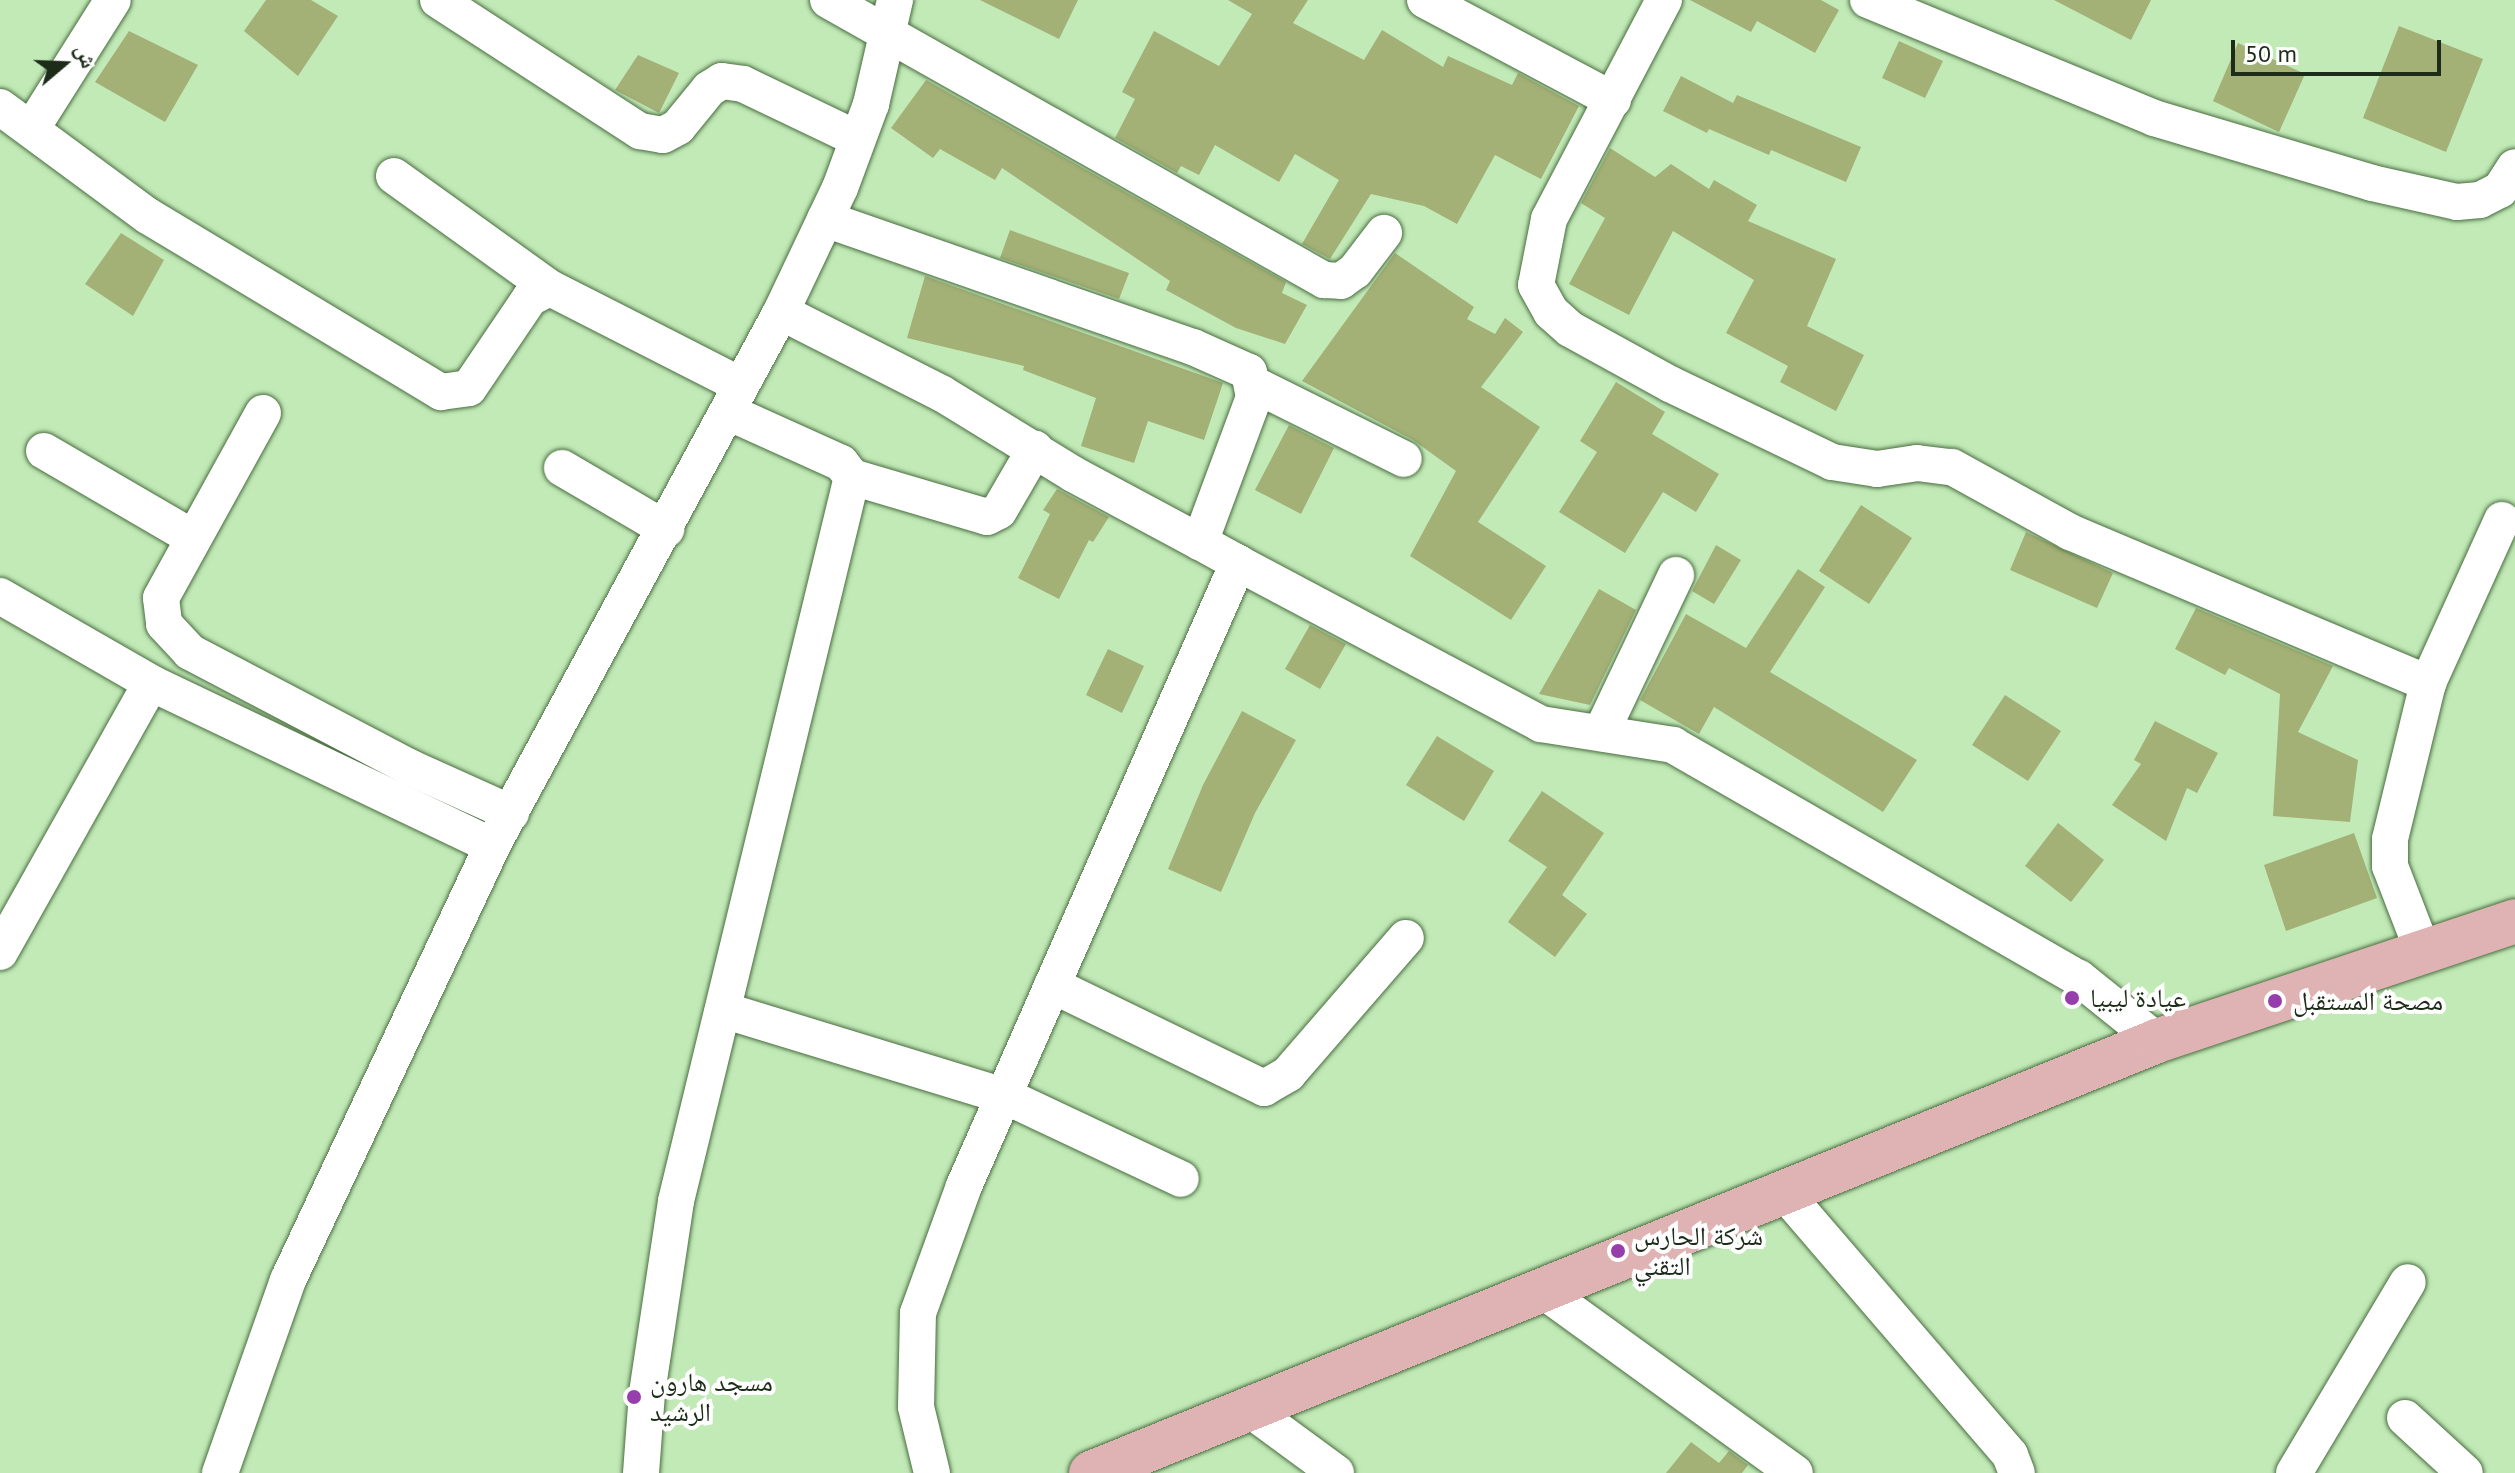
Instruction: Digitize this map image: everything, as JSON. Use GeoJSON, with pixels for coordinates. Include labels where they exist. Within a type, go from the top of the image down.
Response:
{"type":"FeatureCollection","features":[{"type":"Feature","properties":{"kind":"main road"},"geometry":{"type":"LineString","coordinates":[[1091,1473],[2157,1041],[2422,949],[2515,921]]}},
{"type":"Feature","properties":{"kind":"street"},"geometry":{"type":"LineString","coordinates":[[32,128],[113,0]]}},
{"type":"Feature","properties":{"kind":"street"},"geometry":{"type":"LineString","coordinates":[[438,0],[640,131],[663,135],[678,127],[722,81],[743,84],[858,139]]}},
{"type":"Feature","properties":{"kind":"street"},"geometry":{"type":"LineString","coordinates":[[828,0],[891,17],[1324,280],[1341,281],[1355,271],[1384,233]]}},
{"type":"Feature","properties":{"kind":"street"},"geometry":{"type":"LineString","coordinates":[[1425,0],[1613,100]]}},
{"type":"Feature","properties":{"kind":"street"},"geometry":{"type":"LineString","coordinates":[[1664,0],[1613,100],[1573,168],[1539,254],[1536,285],[1551,312],[1570,329],[1832,462],[1877,469],[1917,463],[1952,467],[2070,532],[2428,683]]}},
{"type":"Feature","properties":{"kind":"street"},"geometry":{"type":"LineString","coordinates":[[1879,3],[2154,118],[2372,183],[2457,202],[2480,200],[2500,190],[2515,167]]}},
{"type":"Feature","properties":{"kind":"street"},"geometry":{"type":"LineString","coordinates":[[220,1473],[288,1280],[492,846],[666,529],[781,312],[825,219],[858,139],[891,17]]}},
{"type":"Feature","properties":{"kind":"street"},"geometry":{"type":"LineString","coordinates":[[0,107],[148,216],[441,392],[469,388],[530,298],[550,288]]}},
{"type":"Feature","properties":{"kind":"street"},"geometry":{"type":"LineString","coordinates":[[394,176],[550,288],[841,463],[852,477],[987,517],[999,511],[1035,449]]}},
{"type":"Feature","properties":{"kind":"street"},"geometry":{"type":"LineString","coordinates":[[825,219],[1223,358],[1249,372],[1255,385],[1404,459]]}},
{"type":"Feature","properties":{"kind":"street"},"geometry":{"type":"LineString","coordinates":[[781,312],[941,393],[1238,563],[1541,724],[1673,745],[2079,978],[2157,1041]]}},
{"type":"Feature","properties":{"kind":"street"},"geometry":{"type":"LineString","coordinates":[[1200,542],[1255,385]]}},
{"type":"Feature","properties":{"kind":"street"},"geometry":{"type":"LineString","coordinates":[[263,413],[192,537],[159,606],[164,624],[181,644],[409,767],[511,813]]}},
{"type":"Feature","properties":{"kind":"street"},"geometry":{"type":"LineString","coordinates":[[44,451],[192,537]]}},
{"type":"Feature","properties":{"kind":"street"},"geometry":{"type":"LineString","coordinates":[[562,468],[666,529]]}},
{"type":"Feature","properties":{"kind":"street"},"geometry":{"type":"LineString","coordinates":[[641,1473],[647,1393],[676,1201],[852,477]]}},
{"type":"Feature","properties":{"kind":"street"},"geometry":{"type":"LineString","coordinates":[[2422,949],[2390,866],[2390,839],[2428,683],[2502,520]]}},
{"type":"Feature","properties":{"kind":"street"},"geometry":{"type":"LineString","coordinates":[[932,1473],[916,1407],[918,1313],[964,1186],[1007,1097],[1052,985],[1238,563]]}},
{"type":"Feature","properties":{"kind":"street"},"geometry":{"type":"LineString","coordinates":[[1601,733],[1676,575]]}},
{"type":"Feature","properties":{"kind":"street"},"geometry":{"type":"LineString","coordinates":[[0,596],[151,683],[492,846]]}},
{"type":"Feature","properties":{"kind":"street"},"geometry":{"type":"LineString","coordinates":[[0,952],[151,683]]}},
{"type":"Feature","properties":{"kind":"street"},"geometry":{"type":"LineString","coordinates":[[1052,985],[1264,1088],[1288,1074],[1406,938]]}},
{"type":"Feature","properties":{"kind":"street"},"geometry":{"type":"LineString","coordinates":[[723,1010],[1007,1097],[1181,1179]]}},
{"type":"Feature","properties":{"kind":"street"},"geometry":{"type":"LineString","coordinates":[[1783,1191],[2010,1455],[2017,1473]]}},
{"type":"Feature","properties":{"kind":"street"},"geometry":{"type":"LineString","coordinates":[[2294,1473],[2408,1282]]}},
{"type":"Feature","properties":{"kind":"street"},"geometry":{"type":"LineString","coordinates":[[1542,1290],[1795,1473]]}},
{"type":"Feature","properties":{"kind":"street"},"geometry":{"type":"LineString","coordinates":[[1249,1409],[1336,1473]]}},
{"type":"Feature","properties":{"kind":"street"},"geometry":{"type":"LineString","coordinates":[[2405,1418],[2465,1473]]}},
{"type":"Feature","properties":{"kind":"building"},"geometry":{"type":"Polygon","coordinates":[[[266,0],[311,0],[338,16],[298,76],[244,31],[266,0]]]}},
{"type":"Feature","properties":{"kind":"building"},"geometry":{"type":"Polygon","coordinates":[[[980,0],[1078,0],[1059,39],[980,0]]]}},
{"type":"Feature","properties":{"kind":"building"},"geometry":{"type":"Polygon","coordinates":[[[1228,0],[1308,0],[1293,23],[1364,60],[1382,30],[1443,67],[1448,56],[1512,85],[1518,73],[1579,106],[1541,179],[1495,155],[1457,224],[1424,206],[1371,194],[1330,259],[1302,244],[1339,180],[1295,154],[1279,182],[1215,145],[1199,175],[1181,166],[1177,173],[1115,138],[1135,99],[1122,92],[1154,31],[1219,66],[1252,14],[1228,0]]]}},
{"type":"Feature","properties":{"kind":"building"},"geometry":{"type":"Polygon","coordinates":[[[1690,0],[1821,0],[1839,10],[1815,53],[1757,21],[1751,32],[1690,0]]]}},
{"type":"Feature","properties":{"kind":"building"},"geometry":{"type":"Polygon","coordinates":[[[2054,0],[2151,0],[2131,40],[2054,0]]]}},
{"type":"Feature","properties":{"kind":"building"},"geometry":{"type":"Polygon","coordinates":[[[2399,26],[2483,59],[2446,152],[2363,118],[2399,26]]]}},
{"type":"Feature","properties":{"kind":"building"},"geometry":{"type":"Polygon","coordinates":[[[129,31],[198,65],[165,122],[95,82],[129,31]]]}},
{"type":"Feature","properties":{"kind":"building"},"geometry":{"type":"Polygon","coordinates":[[[1899,41],[1943,61],[1925,98],[1882,78],[1899,41]]]}},
{"type":"Feature","properties":{"kind":"building"},"geometry":{"type":"Polygon","coordinates":[[[2238,43],[2305,74],[2279,132],[2213,101],[2238,43]]]}},
{"type":"Feature","properties":{"kind":"building"},"geometry":{"type":"Polygon","coordinates":[[[638,55],[679,73],[659,113],[615,90],[638,55]]]}},
{"type":"Feature","properties":{"kind":"building"},"geometry":{"type":"Polygon","coordinates":[[[1681,76],[1733,103],[1737,95],[1861,147],[1846,182],[1771,150],[1769,155],[1709,129],[1707,133],[1663,111],[1681,76]]]}},
{"type":"Feature","properties":{"kind":"building"},"geometry":{"type":"Polygon","coordinates":[[[926,80],[1286,282],[1282,293],[1307,305],[1285,344],[1236,328],[1166,290],[1170,281],[1002,168],[995,180],[940,149],[933,158],[891,128],[926,80]]]}},
{"type":"Feature","properties":{"kind":"building"},"geometry":{"type":"Polygon","coordinates":[[[1610,148],[1655,177],[1671,164],[1709,189],[1714,180],[1757,205],[1748,221],[1836,259],[1807,326],[1864,355],[1836,411],[1780,382],[1788,366],[1726,333],[1754,280],[1673,231],[1629,315],[1569,284],[1605,218],[1581,203],[1610,148]]]}},
{"type":"Feature","properties":{"kind":"building"},"geometry":{"type":"Polygon","coordinates":[[[1010,230],[1129,273],[1119,299],[1000,258],[1010,230]]]}},
{"type":"Feature","properties":{"kind":"building"},"geometry":{"type":"Polygon","coordinates":[[[121,233],[164,260],[133,316],[85,284],[121,233]]]}},
{"type":"Feature","properties":{"kind":"building"},"geometry":{"type":"Polygon","coordinates":[[[1395,253],[1474,307],[1467,319],[1495,334],[1505,318],[1523,332],[1481,387],[1540,427],[1478,522],[1546,566],[1511,620],[1410,556],[1456,471],[1413,440],[1302,381],[1395,253]]]}},
{"type":"Feature","properties":{"kind":"building"},"geometry":{"type":"Polygon","coordinates":[[[925,276],[1223,383],[1204,440],[1148,421],[1134,463],[1081,446],[1096,398],[1023,370],[1024,366],[907,338],[925,276]]]}},
{"type":"Feature","properties":{"kind":"building"},"geometry":{"type":"Polygon","coordinates":[[[1616,382],[1665,412],[1652,434],[1719,474],[1696,512],[1663,492],[1625,553],[1559,512],[1597,452],[1580,441],[1616,382]]]}},
{"type":"Feature","properties":{"kind":"building"},"geometry":{"type":"Polygon","coordinates":[[[1289,425],[1334,448],[1301,514],[1255,490],[1289,425]]]}},
{"type":"Feature","properties":{"kind":"building"},"geometry":{"type":"Polygon","coordinates":[[[1057,489],[1109,517],[1093,542],[1089,540],[1059,599],[1018,578],[1050,514],[1043,510],[1057,489]]]}},
{"type":"Feature","properties":{"kind":"building"},"geometry":{"type":"Polygon","coordinates":[[[1861,505],[1912,538],[1869,604],[1819,571],[1861,505]]]}},
{"type":"Feature","properties":{"kind":"building"},"geometry":{"type":"Polygon","coordinates":[[[2026,532],[2113,573],[2097,608],[2010,570],[2026,532]]]}},
{"type":"Feature","properties":{"kind":"building"},"geometry":{"type":"Polygon","coordinates":[[[1716,545],[1741,560],[1714,604],[1692,591],[1716,545]]]}},
{"type":"Feature","properties":{"kind":"building"},"geometry":{"type":"Polygon","coordinates":[[[1798,569],[1825,587],[1770,672],[1917,760],[1883,812],[1714,707],[1699,734],[1640,700],[1686,614],[1746,648],[1798,569]]]}},
{"type":"Feature","properties":{"kind":"building"},"geometry":{"type":"Polygon","coordinates":[[[1599,589],[1636,610],[1590,705],[1539,694],[1599,589]]]}},
{"type":"Feature","properties":{"kind":"building"},"geometry":{"type":"Polygon","coordinates":[[[2196,608],[2333,666],[2298,732],[2358,760],[2350,822],[2273,816],[2280,694],[2229,668],[2225,675],[2175,649],[2196,608]]]}},
{"type":"Feature","properties":{"kind":"building"},"geometry":{"type":"Polygon","coordinates":[[[1310,625],[1346,644],[1320,689],[1285,669],[1310,625]]]}},
{"type":"Feature","properties":{"kind":"building"},"geometry":{"type":"Polygon","coordinates":[[[1108,649],[1144,666],[1122,713],[1086,695],[1108,649]]]}},
{"type":"Feature","properties":{"kind":"building"},"geometry":{"type":"Polygon","coordinates":[[[2005,695],[2061,731],[2028,781],[1972,745],[2005,695]]]}},
{"type":"Feature","properties":{"kind":"building"},"geometry":{"type":"Polygon","coordinates":[[[1242,711],[1296,740],[1255,813],[1221,892],[1168,869],[1203,785],[1242,711]]]}},
{"type":"Feature","properties":{"kind":"building"},"geometry":{"type":"Polygon","coordinates":[[[2155,721],[2218,753],[2197,793],[2187,788],[2166,841],[2112,805],[2141,764],[2134,760],[2155,721]]]}},
{"type":"Feature","properties":{"kind":"building"},"geometry":{"type":"Polygon","coordinates":[[[1437,736],[1494,771],[1464,821],[1406,785],[1437,736]]]}},
{"type":"Feature","properties":{"kind":"building"},"geometry":{"type":"Polygon","coordinates":[[[1542,791],[1604,833],[1562,895],[1587,914],[1555,957],[1508,922],[1547,867],[1508,841],[1542,791]]]}},
{"type":"Feature","properties":{"kind":"building"},"geometry":{"type":"Polygon","coordinates":[[[2058,823],[2104,860],[2071,902],[2025,866],[2058,823]]]}},
{"type":"Feature","properties":{"kind":"building"},"geometry":{"type":"Polygon","coordinates":[[[2354,833],[2377,898],[2286,931],[2264,865],[2354,833]]]}},
{"type":"Feature","properties":{"kind":"building"},"geometry":{"type":"Polygon","coordinates":[[[1691,1442],[1719,1463],[1729,1451],[1748,1465],[1742,1473],[1666,1473],[1691,1442]]]}},
{"type":"Feature","properties":{"kind":"place","name":"عيادة ليبيا"},"geometry":{"type":"Point","coordinates":[2072,998]}},
{"type":"Feature","properties":{"kind":"place","name":"مصحة المستقبل"},"geometry":{"type":"Point","coordinates":[2275,1001]}},
{"type":"Feature","properties":{"kind":"place","name":"شركة الحارس التقني"},"geometry":{"type":"Point","coordinates":[1618,1251]}},
{"type":"Feature","properties":{"kind":"place","name":"مسجد هارون الرشيد"},"geometry":{"type":"Point","coordinates":[634,1397]}}]}
